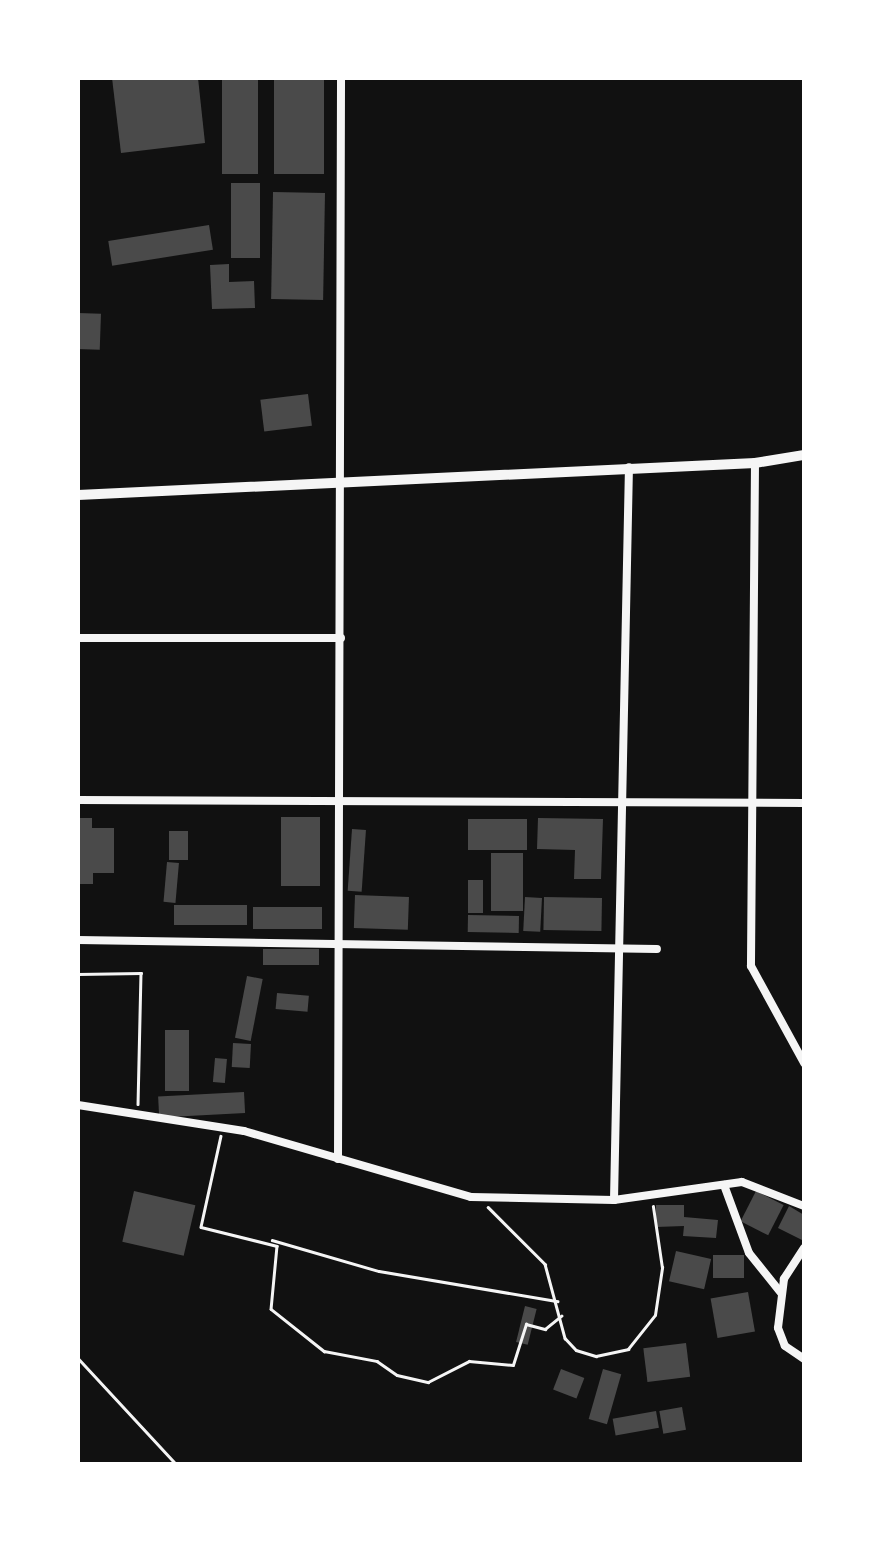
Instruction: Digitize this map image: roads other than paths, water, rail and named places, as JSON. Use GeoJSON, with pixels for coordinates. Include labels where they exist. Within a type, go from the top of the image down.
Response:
{"type":"FeatureCollection","features":[{"type":"Feature","properties":{"kind":"street"},"geometry":{"type":"LineString","coordinates":[[338,1159],[343,483],[341,78]]}},
{"type":"Feature","properties":{"kind":"street"},"geometry":{"type":"LineString","coordinates":[[78,496],[755,463],[804,455]]}},
{"type":"Feature","properties":{"kind":"street"},"geometry":{"type":"LineString","coordinates":[[755,463],[751,966],[804,1063]]}},
{"type":"Feature","properties":{"kind":"street"},"geometry":{"type":"LineString","coordinates":[[614,1200],[617,948],[626,803],[629,467]]}},
{"type":"Feature","properties":{"kind":"street"},"geometry":{"type":"LineString","coordinates":[[78,638],[341,638]]}},
{"type":"Feature","properties":{"kind":"street"},"geometry":{"type":"LineString","coordinates":[[78,800],[804,803]]}},
{"type":"Feature","properties":{"kind":"street"},"geometry":{"type":"LineString","coordinates":[[78,940],[657,949]]}},
{"type":"Feature","properties":{"kind":"street"},"geometry":{"type":"LineString","coordinates":[[78,1105],[222,1128],[482,1197],[614,1200],[759,1184],[804,1206]]}},
{"type":"Feature","properties":{"kind":"street"},"geometry":{"type":"LineString","coordinates":[[724,1185],[749,1253],[782,1293]]}},
{"type":"Feature","properties":{"kind":"street"},"geometry":{"type":"LineString","coordinates":[[804,1248],[782,1293],[780,1339],[804,1359]]}}]}
